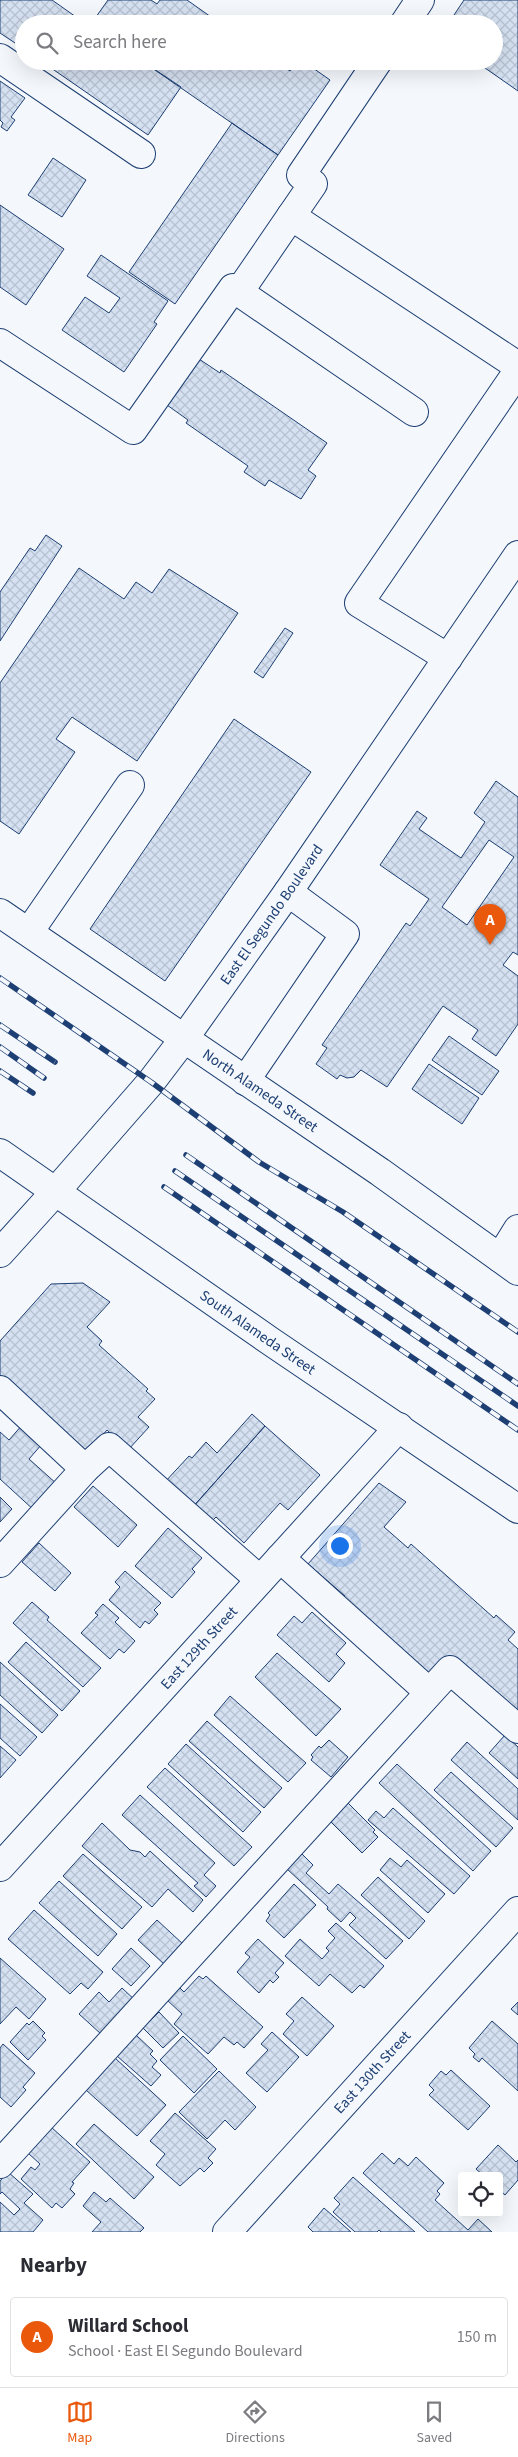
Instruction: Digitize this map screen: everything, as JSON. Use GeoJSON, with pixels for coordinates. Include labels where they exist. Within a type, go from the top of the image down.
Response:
{"type":"FeatureCollection","features":[{"type":"Feature","properties":{"kind":"street"},"geometry":{"type":"LineString","coordinates":[[410,15],[420,0]]}},
{"type":"Feature","properties":{"kind":"street"},"geometry":{"type":"LineString","coordinates":[[0,58],[15,68]]}},
{"type":"Feature","properties":{"kind":"street"},"geometry":{"type":"LineString","coordinates":[[18,70],[141,154]]}},
{"type":"Feature","properties":{"kind":"street"},"geometry":{"type":"LineString","coordinates":[[239,292],[313,184],[301,175],[372,70]]}},
{"type":"Feature","properties":{"kind":"street"},"geometry":{"type":"LineString","coordinates":[[291,216],[518,366]]}},
{"type":"Feature","properties":{"kind":"street"},"geometry":{"type":"LineString","coordinates":[[0,343],[133,430],[234,288],[414,412]]}},
{"type":"Feature","properties":{"kind":"street"},"geometry":{"type":"LineString","coordinates":[[448,658],[360,603],[518,371]]}},
{"type":"Feature","properties":{"kind":"street","name":"East El Segundo Boulevard"},"geometry":{"type":"LineString","coordinates":[[0,1253],[151,1082],[183,1040],[288,892],[518,555]]}},
{"type":"Feature","properties":{"kind":"street"},"geometry":{"type":"LineString","coordinates":[[29,932],[130,785]]}},
{"type":"Feature","properties":{"kind":"street"},"geometry":{"type":"LineString","coordinates":[[245,1081],[345,934],[288,892]]}},
{"type":"Feature","properties":{"kind":"street","name":"North Alameda Street"},"geometry":{"type":"LineString","coordinates":[[0,913],[183,1040],[380,1172],[509,1264]]}},
{"type":"Feature","properties":{"kind":"street","name":"South Alameda Street"},"geometry":{"type":"LineString","coordinates":[[0,1154],[270,1341],[518,1509]]}},
{"type":"Feature","properties":{"kind":"street"},"geometry":{"type":"LineString","coordinates":[[509,1264],[518,1229]]}},
{"type":"Feature","properties":{"kind":"street"},"geometry":{"type":"LineString","coordinates":[[0,1390],[85,1469]]}},
{"type":"Feature","properties":{"kind":"street","name":"East 129th Street"},"geometry":{"type":"LineString","coordinates":[[0,1867],[399,1427]]}},
{"type":"Feature","properties":{"kind":"street"},"geometry":{"type":"LineString","coordinates":[[0,1563],[85,1469],[109,1447],[260,1580]]}},
{"type":"Feature","properties":{"kind":"street"},"geometry":{"type":"LineString","coordinates":[[280,1558],[430,1692]]}},
{"type":"Feature","properties":{"kind":"street"},"geometry":{"type":"LineString","coordinates":[[0,2164],[450,1670],[518,1729]]}},
{"type":"Feature","properties":{"kind":"street","name":"East 130th Street"},"geometry":{"type":"LineString","coordinates":[[227,2232],[518,1910]]}},
{"type":"Feature","properties":{"kind":"building"},"geometry":{"type":"Polygon","coordinates":[[[0,0],[52,0],[73,15],[15,15],[15,43],[0,33],[0,0]]]}},
{"type":"Feature","properties":{"kind":"building"},"geometry":{"type":"Polygon","coordinates":[[[108,0],[151,0],[157,4],[160,0],[187,0],[208,15],[97,15],[108,0]]]}},
{"type":"Feature","properties":{"kind":"building"},"geometry":{"type":"Polygon","coordinates":[[[464,0],[518,0],[518,91],[488,70],[503,70],[503,15],[454,15],[464,0]]]}},
{"type":"Feature","properties":{"kind":"building"},"geometry":{"type":"Polygon","coordinates":[[[54,70],[156,70],[181,87],[148,135],[54,70]]]}},
{"type":"Feature","properties":{"kind":"building"},"geometry":{"type":"Polygon","coordinates":[[[155,70],[316,70],[330,80],[278,155],[155,70]]]}},
{"type":"Feature","properties":{"kind":"building"},"geometry":{"type":"Polygon","coordinates":[[[0,81],[25,98],[11,117],[15,120],[7,131],[1,127],[3,123],[0,120],[0,81]]]}},
{"type":"Feature","properties":{"kind":"building"},"geometry":{"type":"Polygon","coordinates":[[[232,123],[278,155],[175,304],[129,272],[232,123]]]}},
{"type":"Feature","properties":{"kind":"building"},"geometry":{"type":"Polygon","coordinates":[[[53,158],[86,180],[62,217],[28,195],[53,158]]]}},
{"type":"Feature","properties":{"kind":"building"},"geometry":{"type":"Polygon","coordinates":[[[0,205],[64,249],[26,305],[0,287],[0,205]]]}},
{"type":"Feature","properties":{"kind":"building"},"geometry":{"type":"Polygon","coordinates":[[[101,255],[168,301],[154,322],[157,324],[124,372],[62,330],[85,297],[109,313],[120,298],[87,276],[101,255]]]}},
{"type":"Feature","properties":{"kind":"building"},"geometry":{"type":"Polygon","coordinates":[[[199,359],[220,373],[221,370],[327,443],[308,470],[316,476],[301,499],[269,480],[265,486],[244,472],[248,466],[186,423],[188,420],[167,405],[199,359]]]}},
{"type":"Feature","properties":{"kind":"building"},"geometry":{"type":"Polygon","coordinates":[[[46,535],[62,546],[0,641],[0,592],[30,548],[35,551],[46,535]]]}},
{"type":"Feature","properties":{"kind":"building"},"geometry":{"type":"Polygon","coordinates":[[[79,568],[124,599],[136,582],[152,593],[169,569],[238,613],[137,761],[72,717],[56,739],[75,752],[19,834],[0,821],[0,683],[79,568]]]}},
{"type":"Feature","properties":{"kind":"building"},"geometry":{"type":"Polygon","coordinates":[[[285,628],[293,633],[263,678],[254,672],[285,628]]]}},
{"type":"Feature","properties":{"kind":"building"},"geometry":{"type":"Polygon","coordinates":[[[234,719],[311,772],[165,981],[90,929],[234,719]]]}},
{"type":"Feature","properties":{"kind":"building"},"geometry":{"type":"Polygon","coordinates":[[[496,781],[518,797],[518,955],[513,952],[503,965],[518,976],[518,1024],[496,1056],[472,1039],[478,1030],[443,1006],[387,1087],[361,1070],[354,1077],[347,1078],[340,1075],[337,1079],[316,1064],[327,1048],[322,1045],[406,923],[410,926],[429,899],[380,865],[417,811],[427,818],[419,829],[461,858],[485,822],[474,813],[496,781]],[[489,840],[442,907],[467,925],[514,857],[489,840]]]}},
{"type":"Feature","properties":{"kind":"building"},"geometry":{"type":"Polygon","coordinates":[[[449,1036],[499,1071],[482,1095],[432,1060],[449,1036]]]}},
{"type":"Feature","properties":{"kind":"building"},"geometry":{"type":"Polygon","coordinates":[[[429,1064],[479,1098],[462,1124],[412,1089],[429,1064]]]}},
{"type":"Feature","properties":{"kind":"building"},"geometry":{"type":"Polygon","coordinates":[[[83,1283],[110,1302],[87,1327],[102,1341],[99,1345],[148,1389],[146,1391],[155,1399],[138,1417],[149,1427],[128,1450],[107,1430],[86,1454],[0,1376],[0,1341],[51,1284],[83,1283]]]}},
{"type":"Feature","properties":{"kind":"building"},"geometry":{"type":"Polygon","coordinates":[[[252,1414],[265,1426],[192,1508],[164,1483],[189,1456],[192,1458],[206,1442],[217,1453],[252,1414]]]}},
{"type":"Feature","properties":{"kind":"building"},"geometry":{"type":"Polygon","coordinates":[[[23,1424],[42,1444],[29,1459],[58,1485],[35,1511],[0,1479],[0,1432],[9,1440],[23,1424]]]}},
{"type":"Feature","properties":{"kind":"building"},"geometry":{"type":"Polygon","coordinates":[[[265,1426],[320,1475],[288,1510],[280,1503],[244,1543],[216,1517],[209,1524],[192,1508],[265,1426]]]}},
{"type":"Feature","properties":{"kind":"building"},"geometry":{"type":"Polygon","coordinates":[[[379,1483],[406,1502],[384,1527],[408,1548],[411,1544],[494,1618],[496,1615],[515,1632],[508,1640],[518,1649],[518,1720],[445,1656],[426,1678],[340,1602],[345,1596],[308,1564],[379,1483]]]}},
{"type":"Feature","properties":{"kind":"building"},"geometry":{"type":"Polygon","coordinates":[[[93,1486],[137,1525],[118,1547],[74,1507],[93,1486]]]}},
{"type":"Feature","properties":{"kind":"building"},"geometry":{"type":"Polygon","coordinates":[[[0,1497],[12,1509],[0,1522],[0,1497]]]}},
{"type":"Feature","properties":{"kind":"building"},"geometry":{"type":"Polygon","coordinates":[[[168,1528],[202,1558],[192,1569],[195,1572],[172,1598],[135,1566],[168,1528]]]}},
{"type":"Feature","properties":{"kind":"building"},"geometry":{"type":"Polygon","coordinates":[[[39,1543],[71,1573],[55,1591],[22,1562],[39,1543]]]}},
{"type":"Feature","properties":{"kind":"building"},"geometry":{"type":"Polygon","coordinates":[[[125,1571],[161,1603],[154,1610],[158,1614],[149,1624],[145,1621],[140,1628],[109,1600],[120,1587],[115,1582],[125,1571]]]}},
{"type":"Feature","properties":{"kind":"building"},"geometry":{"type":"Polygon","coordinates":[[[32,1602],[49,1617],[47,1620],[101,1668],[83,1687],[13,1623],[32,1602]]]}},
{"type":"Feature","properties":{"kind":"building"},"geometry":{"type":"Polygon","coordinates":[[[103,1604],[119,1618],[115,1622],[135,1641],[124,1653],[119,1649],[110,1659],[81,1633],[98,1615],[95,1613],[103,1604]]]}},
{"type":"Feature","properties":{"kind":"building"},"geometry":{"type":"Polygon","coordinates":[[[312,1612],[346,1643],[336,1654],[345,1663],[329,1682],[277,1635],[294,1616],[302,1623],[312,1612]]]}},
{"type":"Feature","properties":{"kind":"building"},"geometry":{"type":"Polygon","coordinates":[[[26,1642],[80,1691],[62,1711],[8,1662],[26,1642]]]}},
{"type":"Feature","properties":{"kind":"building"},"geometry":{"type":"Polygon","coordinates":[[[277,1653],[341,1709],[316,1736],[255,1677],[277,1653]]]}},
{"type":"Feature","properties":{"kind":"building"},"geometry":{"type":"Polygon","coordinates":[[[0,1662],[58,1715],[42,1733],[0,1695],[0,1662]]]}},
{"type":"Feature","properties":{"kind":"building"},"geometry":{"type":"Polygon","coordinates":[[[230,1696],[306,1763],[288,1782],[214,1715],[230,1696]]]}},
{"type":"Feature","properties":{"kind":"building"},"geometry":{"type":"Polygon","coordinates":[[[0,1704],[37,1737],[20,1756],[0,1738],[0,1704]]]}},
{"type":"Feature","properties":{"kind":"building"},"geometry":{"type":"Polygon","coordinates":[[[207,1721],[282,1788],[264,1808],[189,1741],[207,1721]]]}},
{"type":"Feature","properties":{"kind":"building"},"geometry":{"type":"Polygon","coordinates":[[[505,1735],[518,1747],[518,1779],[489,1753],[505,1735]]]}},
{"type":"Feature","properties":{"kind":"building"},"geometry":{"type":"Polygon","coordinates":[[[329,1740],[348,1757],[331,1777],[311,1760],[313,1757],[311,1755],[319,1746],[321,1748],[329,1740]]]}},
{"type":"Feature","properties":{"kind":"building"},"geometry":{"type":"Polygon","coordinates":[[[467,1742],[518,1789],[518,1820],[451,1760],[467,1742]]]}},
{"type":"Feature","properties":{"kind":"building"},"geometry":{"type":"Polygon","coordinates":[[[186,1744],[261,1812],[243,1832],[168,1764],[186,1744]]]}},
{"type":"Feature","properties":{"kind":"building"},"geometry":{"type":"Polygon","coordinates":[[[0,1746],[16,1760],[0,1778],[0,1746]]]}},
{"type":"Feature","properties":{"kind":"building"},"geometry":{"type":"Polygon","coordinates":[[[397,1764],[491,1851],[473,1871],[379,1783],[397,1764]]]}},
{"type":"Feature","properties":{"kind":"building"},"geometry":{"type":"Polygon","coordinates":[[[165,1768],[252,1847],[234,1866],[147,1787],[165,1768]]]}},
{"type":"Feature","properties":{"kind":"building"},"geometry":{"type":"Polygon","coordinates":[[[451,1772],[513,1828],[496,1847],[434,1790],[451,1772]]]}},
{"type":"Feature","properties":{"kind":"building"},"geometry":{"type":"Polygon","coordinates":[[[140,1795],[215,1863],[204,1875],[216,1886],[206,1897],[194,1886],[198,1883],[122,1815],[140,1795]]]}},
{"type":"Feature","properties":{"kind":"building"},"geometry":{"type":"Polygon","coordinates":[[[347,1802],[375,1830],[373,1832],[378,1837],[362,1853],[329,1820],[347,1802]]]}},
{"type":"Feature","properties":{"kind":"building"},"geometry":{"type":"Polygon","coordinates":[[[393,1808],[470,1876],[454,1894],[368,1820],[376,1811],[384,1818],[393,1808]]]}},
{"type":"Feature","properties":{"kind":"building"},"geometry":{"type":"Polygon","coordinates":[[[102,1823],[130,1850],[140,1852],[145,1857],[150,1851],[203,1900],[193,1912],[168,1889],[152,1907],[82,1846],[102,1823]]]}},
{"type":"Feature","properties":{"kind":"building"},"geometry":{"type":"Polygon","coordinates":[[[83,1854],[142,1907],[122,1929],[63,1876],[83,1854]]]}},
{"type":"Feature","properties":{"kind":"building"},"geometry":{"type":"Polygon","coordinates":[[[302,1854],[313,1865],[306,1873],[329,1894],[338,1884],[403,1941],[386,1959],[349,1925],[356,1918],[350,1912],[341,1922],[327,1909],[328,1907],[286,1868],[302,1854]]]}},
{"type":"Feature","properties":{"kind":"building"},"geometry":{"type":"Polygon","coordinates":[[[390,1858],[401,1867],[407,1860],[445,1894],[428,1913],[380,1870],[390,1858]]]}},
{"type":"Feature","properties":{"kind":"building"},"geometry":{"type":"Polygon","coordinates":[[[378,1877],[425,1921],[409,1939],[361,1895],[378,1877]]]}},
{"type":"Feature","properties":{"kind":"building"},"geometry":{"type":"Polygon","coordinates":[[[59,1881],[117,1934],[98,1956],[39,1903],[59,1881]]]}},
{"type":"Feature","properties":{"kind":"building"},"geometry":{"type":"Polygon","coordinates":[[[294,1884],[316,1905],[284,1938],[266,1921],[270,1915],[268,1913],[294,1884]]]}},
{"type":"Feature","properties":{"kind":"building"},"geometry":{"type":"Polygon","coordinates":[[[34,1910],[103,1972],[88,1989],[81,1983],[70,1994],[8,1939],[34,1910]]]}},
{"type":"Feature","properties":{"kind":"building"},"geometry":{"type":"Polygon","coordinates":[[[157,1920],[184,1945],[165,1965],[138,1940],[157,1920]]]}},
{"type":"Feature","properties":{"kind":"building"},"geometry":{"type":"Polygon","coordinates":[[[336,1923],[384,1966],[364,1988],[360,1985],[352,1993],[330,1974],[319,1986],[285,1956],[300,1939],[322,1959],[329,1951],[326,1948],[335,1938],[328,1931],[336,1923]]]}},
{"type":"Feature","properties":{"kind":"building"},"geometry":{"type":"Polygon","coordinates":[[[258,1939],[284,1963],[275,1973],[279,1977],[273,1983],[270,1980],[259,1993],[237,1972],[250,1957],[245,1953],[258,1939]]]}},
{"type":"Feature","properties":{"kind":"building"},"geometry":{"type":"Polygon","coordinates":[[[131,1948],[150,1966],[131,1986],[112,1969],[131,1948]]]}},
{"type":"Feature","properties":{"kind":"building"},"geometry":{"type":"Polygon","coordinates":[[[0,1958],[46,1999],[29,2019],[16,2007],[0,2024],[0,1958]]]}},
{"type":"Feature","properties":{"kind":"building"},"geometry":{"type":"Polygon","coordinates":[[[199,1976],[203,1979],[206,1976],[263,2027],[244,2048],[237,2042],[234,2045],[224,2037],[208,2054],[174,2024],[182,2014],[166,1999],[178,1986],[184,1992],[199,1976]]]}},
{"type":"Feature","properties":{"kind":"building"},"geometry":{"type":"Polygon","coordinates":[[[122,1988],[137,2002],[101,2034],[79,2014],[99,1992],[109,2002],[122,1988]]]}},
{"type":"Feature","properties":{"kind":"building"},"geometry":{"type":"Polygon","coordinates":[[[302,1997],[334,2026],[307,2056],[283,2034],[294,2021],[286,2014],[302,1997]]]}},
{"type":"Feature","properties":{"kind":"building"},"geometry":{"type":"Polygon","coordinates":[[[518,2002],[518,2015],[511,2009],[518,2002]]]}},
{"type":"Feature","properties":{"kind":"building"},"geometry":{"type":"Polygon","coordinates":[[[159,2012],[179,2033],[163,2048],[143,2028],[159,2012]]]}},
{"type":"Feature","properties":{"kind":"building"},"geometry":{"type":"Polygon","coordinates":[[[33,2021],[45,2033],[42,2036],[46,2040],[28,2060],[10,2042],[27,2023],[29,2025],[33,2021]]]}},
{"type":"Feature","properties":{"kind":"building"},"geometry":{"type":"Polygon","coordinates":[[[492,2021],[518,2044],[518,2091],[482,2058],[479,2062],[473,2057],[475,2054],[469,2048],[492,2021]]]}},
{"type":"Feature","properties":{"kind":"building"},"geometry":{"type":"Polygon","coordinates":[[[272,2032],[299,2057],[267,2092],[246,2073],[268,2050],[261,2044],[272,2032]]]}},
{"type":"Feature","properties":{"kind":"building"},"geometry":{"type":"Polygon","coordinates":[[[136,2035],[153,2051],[150,2054],[157,2061],[152,2067],[161,2075],[151,2086],[117,2056],[136,2035]]]}},
{"type":"Feature","properties":{"kind":"building"},"geometry":{"type":"Polygon","coordinates":[[[183,2036],[217,2069],[194,2093],[160,2060],[183,2036]]]}},
{"type":"Feature","properties":{"kind":"building"},"geometry":{"type":"Polygon","coordinates":[[[3,2044],[35,2073],[23,2087],[26,2090],[11,2107],[0,2097],[0,2048],[3,2044]]]}},
{"type":"Feature","properties":{"kind":"building"},"geometry":{"type":"Polygon","coordinates":[[[115,2058],[166,2105],[137,2136],[86,2090],[115,2058]]]}},
{"type":"Feature","properties":{"kind":"building"},"geometry":{"type":"Polygon","coordinates":[[[451,2070],[490,2106],[468,2130],[429,2095],[434,2090],[429,2085],[441,2071],[446,2075],[451,2070]]]}},
{"type":"Feature","properties":{"kind":"building"},"geometry":{"type":"Polygon","coordinates":[[[219,2071],[256,2107],[235,2130],[225,2120],[207,2139],[179,2112],[219,2071]]]}},
{"type":"Feature","properties":{"kind":"building"},"geometry":{"type":"Polygon","coordinates":[[[175,2113],[216,2149],[208,2158],[213,2163],[204,2172],[200,2168],[180,2186],[156,2165],[165,2154],[150,2141],[175,2113]]]}},
{"type":"Feature","properties":{"kind":"building"},"geometry":{"type":"Polygon","coordinates":[[[94,2124],[154,2177],[134,2199],[76,2144],[94,2124]]]}},
{"type":"Feature","properties":{"kind":"building"},"geometry":{"type":"Polygon","coordinates":[[[51,2127],[90,2162],[72,2182],[74,2183],[70,2189],[75,2194],[62,2208],[56,2203],[52,2208],[21,2179],[31,2167],[35,2170],[40,2164],[28,2153],[51,2127]]]}},
{"type":"Feature","properties":{"kind":"building"},"geometry":{"type":"Polygon","coordinates":[[[498,2145],[516,2162],[518,2160],[518,2180],[505,2195],[503,2193],[503,2172],[479,2172],[476,2169],[498,2145]]]}},
{"type":"Feature","properties":{"kind":"building"},"geometry":{"type":"Polygon","coordinates":[[[382,2153],[394,2164],[399,2158],[408,2166],[416,2157],[444,2183],[437,2191],[440,2194],[435,2200],[468,2230],[478,2219],[492,2232],[428,2232],[363,2173],[382,2153]]]}},
{"type":"Feature","properties":{"kind":"building"},"geometry":{"type":"Polygon","coordinates":[[[8,2172],[33,2194],[24,2203],[43,2220],[33,2232],[0,2232],[0,2202],[14,2215],[20,2209],[2,2192],[0,2194],[0,2181],[8,2172]]]}},
{"type":"Feature","properties":{"kind":"building"},"geometry":{"type":"Polygon","coordinates":[[[353,2177],[415,2232],[381,2232],[379,2230],[377,2232],[355,2232],[333,2212],[340,2204],[334,2198],[353,2177]]]}},
{"type":"Feature","properties":{"kind":"building"},"geometry":{"type":"Polygon","coordinates":[[[94,2192],[106,2202],[110,2198],[144,2228],[140,2232],[92,2232],[101,2222],[83,2206],[94,2192]]]}},
{"type":"Feature","properties":{"kind":"building"},"geometry":{"type":"Polygon","coordinates":[[[324,2208],[351,2232],[313,2232],[308,2227],[324,2208]]]}},
{"type":"Feature","properties":{"kind":"railway"},"geometry":{"type":"LineString","coordinates":[[0,978],[151,1082],[259,1162],[343,1212],[518,1332]]}},
{"type":"Feature","properties":{"kind":"railway"},"geometry":{"type":"LineString","coordinates":[[0,1025],[55,1062]]}},
{"type":"Feature","properties":{"kind":"railway"},"geometry":{"type":"LineString","coordinates":[[0,1047],[44,1078]]}},
{"type":"Feature","properties":{"kind":"railway"},"geometry":{"type":"LineString","coordinates":[[0,1071],[33,1093]]}},
{"type":"Feature","properties":{"kind":"railway"},"geometry":{"type":"LineString","coordinates":[[186,1155],[518,1384]]}},
{"type":"Feature","properties":{"kind":"railway"},"geometry":{"type":"LineString","coordinates":[[175,1171],[518,1406]]}},
{"type":"Feature","properties":{"kind":"railway"},"geometry":{"type":"LineString","coordinates":[[164,1187],[518,1430]]}},
{"type":"Feature","properties":{"kind":"place","name":"Willard School"},"geometry":{"type":"Point","coordinates":[490,945]}}]}
